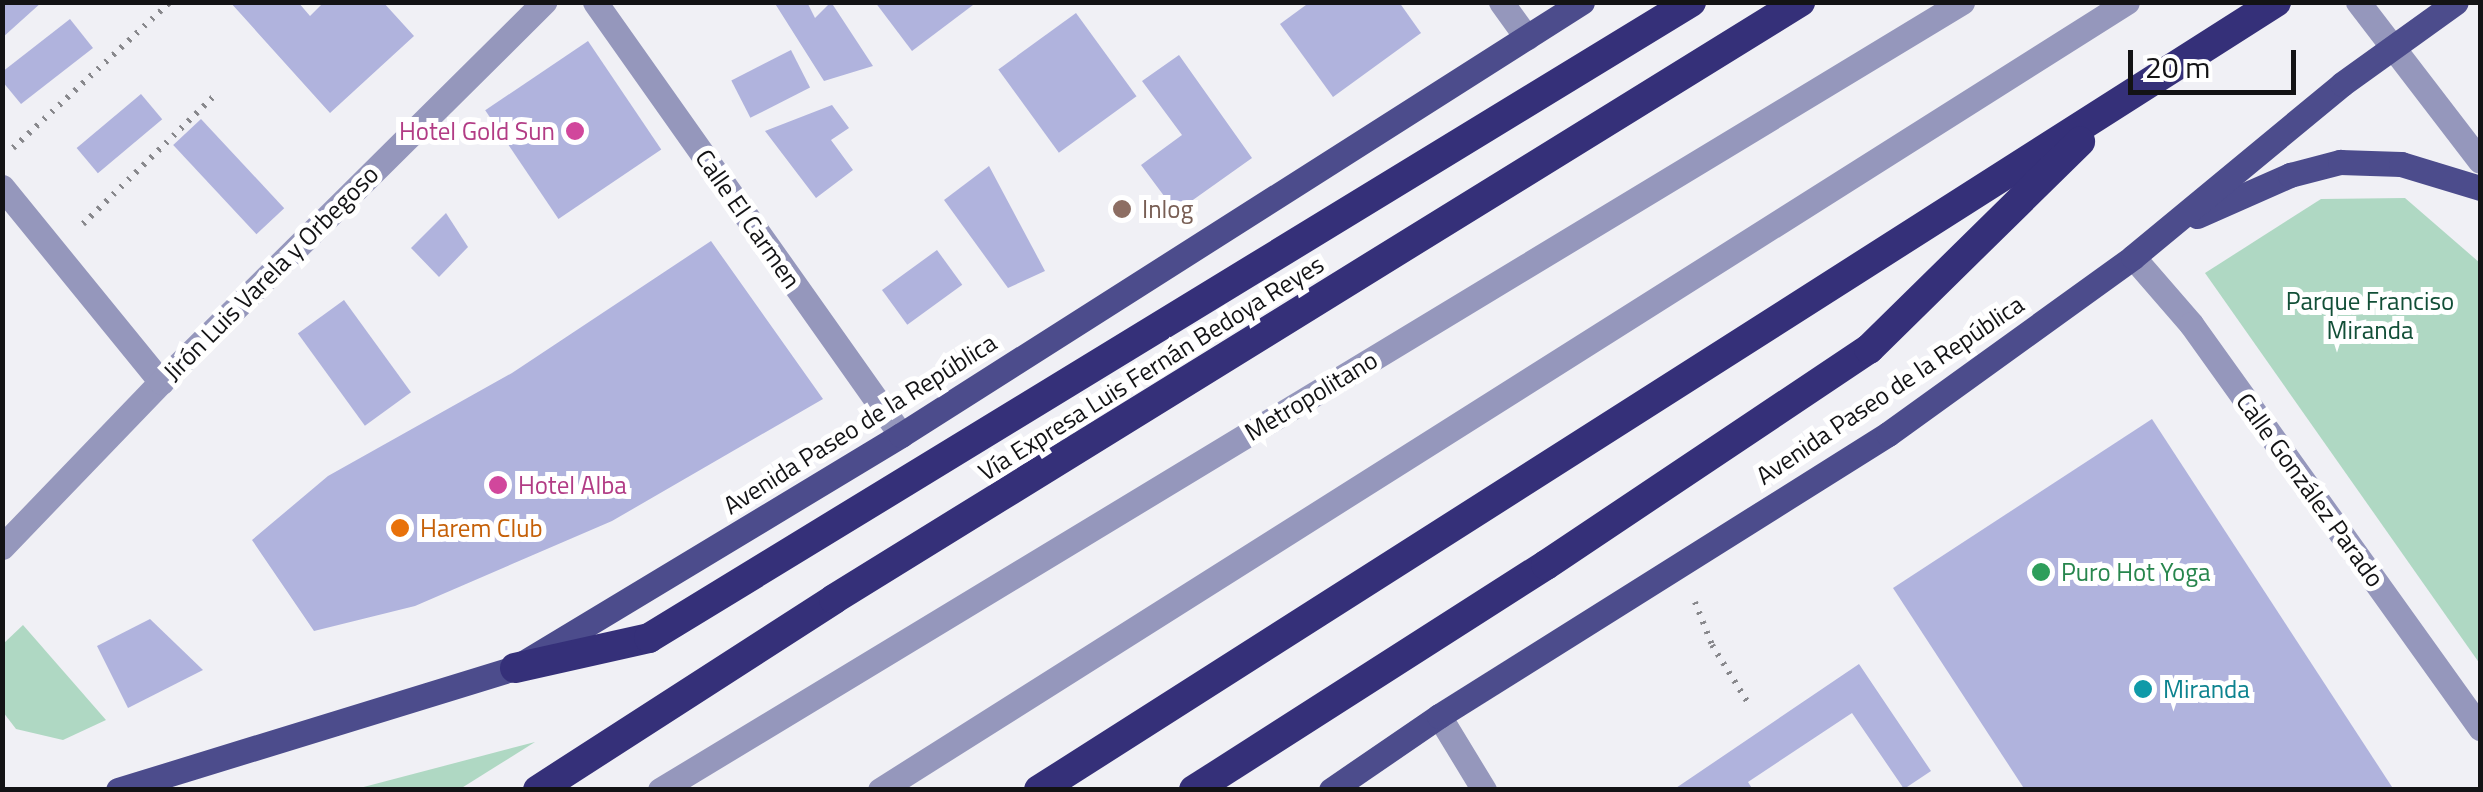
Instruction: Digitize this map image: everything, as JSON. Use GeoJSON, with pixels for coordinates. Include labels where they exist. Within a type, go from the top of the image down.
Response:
{"type":"FeatureCollection","features":[{"type":"Feature","properties":{"kind":"highway"},"geometry":{"type":"LineString","coordinates":[[514,668],[649,638],[1691,2]]}},
{"type":"Feature","properties":{"kind":"highway","name":"Vía Expresa Luis Fernán Bedoya Reyes"},"geometry":{"type":"LineString","coordinates":[[538,790],[834,600],[1800,2]]}},
{"type":"Feature","properties":{"kind":"highway"},"geometry":{"type":"LineString","coordinates":[[1039,790],[2276,2]]}},
{"type":"Feature","properties":{"kind":"highway"},"geometry":{"type":"LineString","coordinates":[[1194,790],[1546,565],[1870,349],[2122,100]]}},
{"type":"Feature","properties":{"kind":"main road","name":"Avenida Paseo de la República"},"geometry":{"type":"LineString","coordinates":[[118,790],[514,668],[901,436],[1582,2]]}},
{"type":"Feature","properties":{"kind":"main road","name":"Avenida Paseo de la República"},"geometry":{"type":"LineString","coordinates":[[1331,790],[1439,716],[1888,434],[2133,257],[2391,46],[2456,2]]}},
{"type":"Feature","properties":{"kind":"main road"},"geometry":{"type":"LineString","coordinates":[[2165,231],[2260,186],[2340,162],[2402,164],[2480,188]]}},
{"type":"Feature","properties":{"kind":"street","name":"Jirón Luis Varela y Orbegoso"},"geometry":{"type":"LineString","coordinates":[[2,547],[161,382],[544,2]]}},
{"type":"Feature","properties":{"kind":"street","name":"Calle El Carmen"},"geometry":{"type":"LineString","coordinates":[[595,2],[901,436]]}},
{"type":"Feature","properties":{"kind":"street"},"geometry":{"type":"LineString","coordinates":[[1501,2],[1527,38]]}},
{"type":"Feature","properties":{"kind":"street","name":"Metropolitano"},"geometry":{"type":"LineString","coordinates":[[660,790],[1962,2]]}},
{"type":"Feature","properties":{"kind":"street"},"geometry":{"type":"LineString","coordinates":[[880,790],[2127,2]]}},
{"type":"Feature","properties":{"kind":"street"},"geometry":{"type":"LineString","coordinates":[[2358,2],[2480,160]]}},
{"type":"Feature","properties":{"kind":"street"},"geometry":{"type":"LineString","coordinates":[[2,187],[161,382]]}},
{"type":"Feature","properties":{"kind":"street","name":"Calle González Parado"},"geometry":{"type":"LineString","coordinates":[[2133,257],[2191,324],[2480,728]]}},
{"type":"Feature","properties":{"kind":"street"},"geometry":{"type":"LineString","coordinates":[[1439,716],[1484,790]]}},
{"type":"Feature","properties":{"kind":"path"},"geometry":{"type":"LineString","coordinates":[[2,157],[170,2]]}},
{"type":"Feature","properties":{"kind":"path"},"geometry":{"type":"LineString","coordinates":[[55,252],[214,96]]}},
{"type":"Feature","properties":{"kind":"path"},"geometry":{"type":"LineString","coordinates":[[1681,564],[1712,645],[1750,706]]}},
{"type":"Feature","properties":{"kind":"green space","name":"Parque Franciso Miranda"},"geometry":{"type":"Polygon","coordinates":[[[2405,198],[2480,263],[2480,664],[2205,273],[2321,199],[2405,198]]]}},
{"type":"Feature","properties":{"kind":"green space"},"geometry":{"type":"Polygon","coordinates":[[[23,625],[106,720],[63,740],[16,729],[3,712],[3,644],[23,625]]]}},
{"type":"Feature","properties":{"kind":"green space"},"geometry":{"type":"Polygon","coordinates":[[[535,742],[460,789],[356,789],[535,742]]]}},
{"type":"Feature","properties":{"kind":"building"},"geometry":{"type":"Polygon","coordinates":[[[2,2],[42,2],[2,38],[2,2]]]}},
{"type":"Feature","properties":{"kind":"building"},"geometry":{"type":"Polygon","coordinates":[[[230,2],[298,2],[310,16],[324,2],[383,2],[414,36],[330,113],[230,2]]]}},
{"type":"Feature","properties":{"kind":"building"},"geometry":{"type":"Polygon","coordinates":[[[774,2],[807,2],[815,18],[831,2],[873,66],[824,81],[774,2]]]}},
{"type":"Feature","properties":{"kind":"building"},"geometry":{"type":"Polygon","coordinates":[[[875,2],[977,2],[912,51],[875,2]]]}},
{"type":"Feature","properties":{"kind":"building"},"geometry":{"type":"Polygon","coordinates":[[[1310,2],[1399,2],[1421,33],[1333,97],[1280,24],[1310,2]]]}},
{"type":"Feature","properties":{"kind":"building"},"geometry":{"type":"Polygon","coordinates":[[[1076,13],[1137,96],[1059,153],[998,69],[1076,13]]]}},
{"type":"Feature","properties":{"kind":"building"},"geometry":{"type":"Polygon","coordinates":[[[70,19],[93,48],[21,104],[2,81],[2,72],[70,19]]]}},
{"type":"Feature","properties":{"kind":"building","name":"Hotel Gold Sun"},"geometry":{"type":"Polygon","coordinates":[[[588,41],[661,150],[558,219],[485,110],[588,41]]]}},
{"type":"Feature","properties":{"kind":"building"},"geometry":{"type":"Polygon","coordinates":[[[791,50],[810,87],[750,118],[731,80],[791,50]]]}},
{"type":"Feature","properties":{"kind":"building"},"geometry":{"type":"Polygon","coordinates":[[[1179,55],[1252,158],[1176,212],[1141,165],[1182,135],[1142,81],[1179,55]]]}},
{"type":"Feature","properties":{"kind":"building"},"geometry":{"type":"Polygon","coordinates":[[[141,94],[162,119],[98,173],[77,148],[141,94]]]}},
{"type":"Feature","properties":{"kind":"building"},"geometry":{"type":"Polygon","coordinates":[[[832,105],[849,128],[831,140],[853,170],[816,198],[765,131],[832,105]]]}},
{"type":"Feature","properties":{"kind":"building"},"geometry":{"type":"Polygon","coordinates":[[[201,119],[284,208],[256,234],[173,145],[201,119]]]}},
{"type":"Feature","properties":{"kind":"building"},"geometry":{"type":"Polygon","coordinates":[[[989,166],[1045,271],[1008,288],[944,200],[989,166]]]}},
{"type":"Feature","properties":{"kind":"building"},"geometry":{"type":"Polygon","coordinates":[[[446,213],[468,247],[439,277],[411,248],[446,213]]]}},
{"type":"Feature","properties":{"kind":"building"},"geometry":{"type":"Polygon","coordinates":[[[711,241],[823,399],[612,521],[415,606],[314,631],[252,540],[328,476],[512,373],[711,241]]]}},
{"type":"Feature","properties":{"kind":"building"},"geometry":{"type":"Polygon","coordinates":[[[937,250],[962,285],[907,325],[882,290],[937,250]]]}},
{"type":"Feature","properties":{"kind":"building"},"geometry":{"type":"Polygon","coordinates":[[[344,300],[411,392],[365,426],[298,334],[344,300]]]}},
{"type":"Feature","properties":{"kind":"building","name":"Miranda"},"geometry":{"type":"Polygon","coordinates":[[[2152,419],[2394,790],[2025,790],[1893,588],[2152,419]]]}},
{"type":"Feature","properties":{"kind":"building"},"geometry":{"type":"Polygon","coordinates":[[[150,619],[203,670],[128,708],[97,646],[150,619]]]}},
{"type":"Feature","properties":{"kind":"building"},"geometry":{"type":"Polygon","coordinates":[[[1859,664],[1931,771],[1904,789],[1852,713],[1748,782],[1753,790],[1673,790],[1859,664]]]}},
{"type":"Feature","properties":{"kind":"place","name":"Hotel Gold Sun"},"geometry":{"type":"Point","coordinates":[575,131]}},
{"type":"Feature","properties":{"kind":"place","name":"Inlog"},"geometry":{"type":"Point","coordinates":[1122,209]}},
{"type":"Feature","properties":{"kind":"place","name":"Hotel Alba"},"geometry":{"type":"Point","coordinates":[498,485]}},
{"type":"Feature","properties":{"kind":"place","name":"Harem Club"},"geometry":{"type":"Point","coordinates":[400,528]}},
{"type":"Feature","properties":{"kind":"place","name":"Puro Hot Yoga"},"geometry":{"type":"Point","coordinates":[2041,572]}},
{"type":"Feature","properties":{"kind":"place","name":"Miranda"},"geometry":{"type":"Point","coordinates":[2143,689]}}]}
